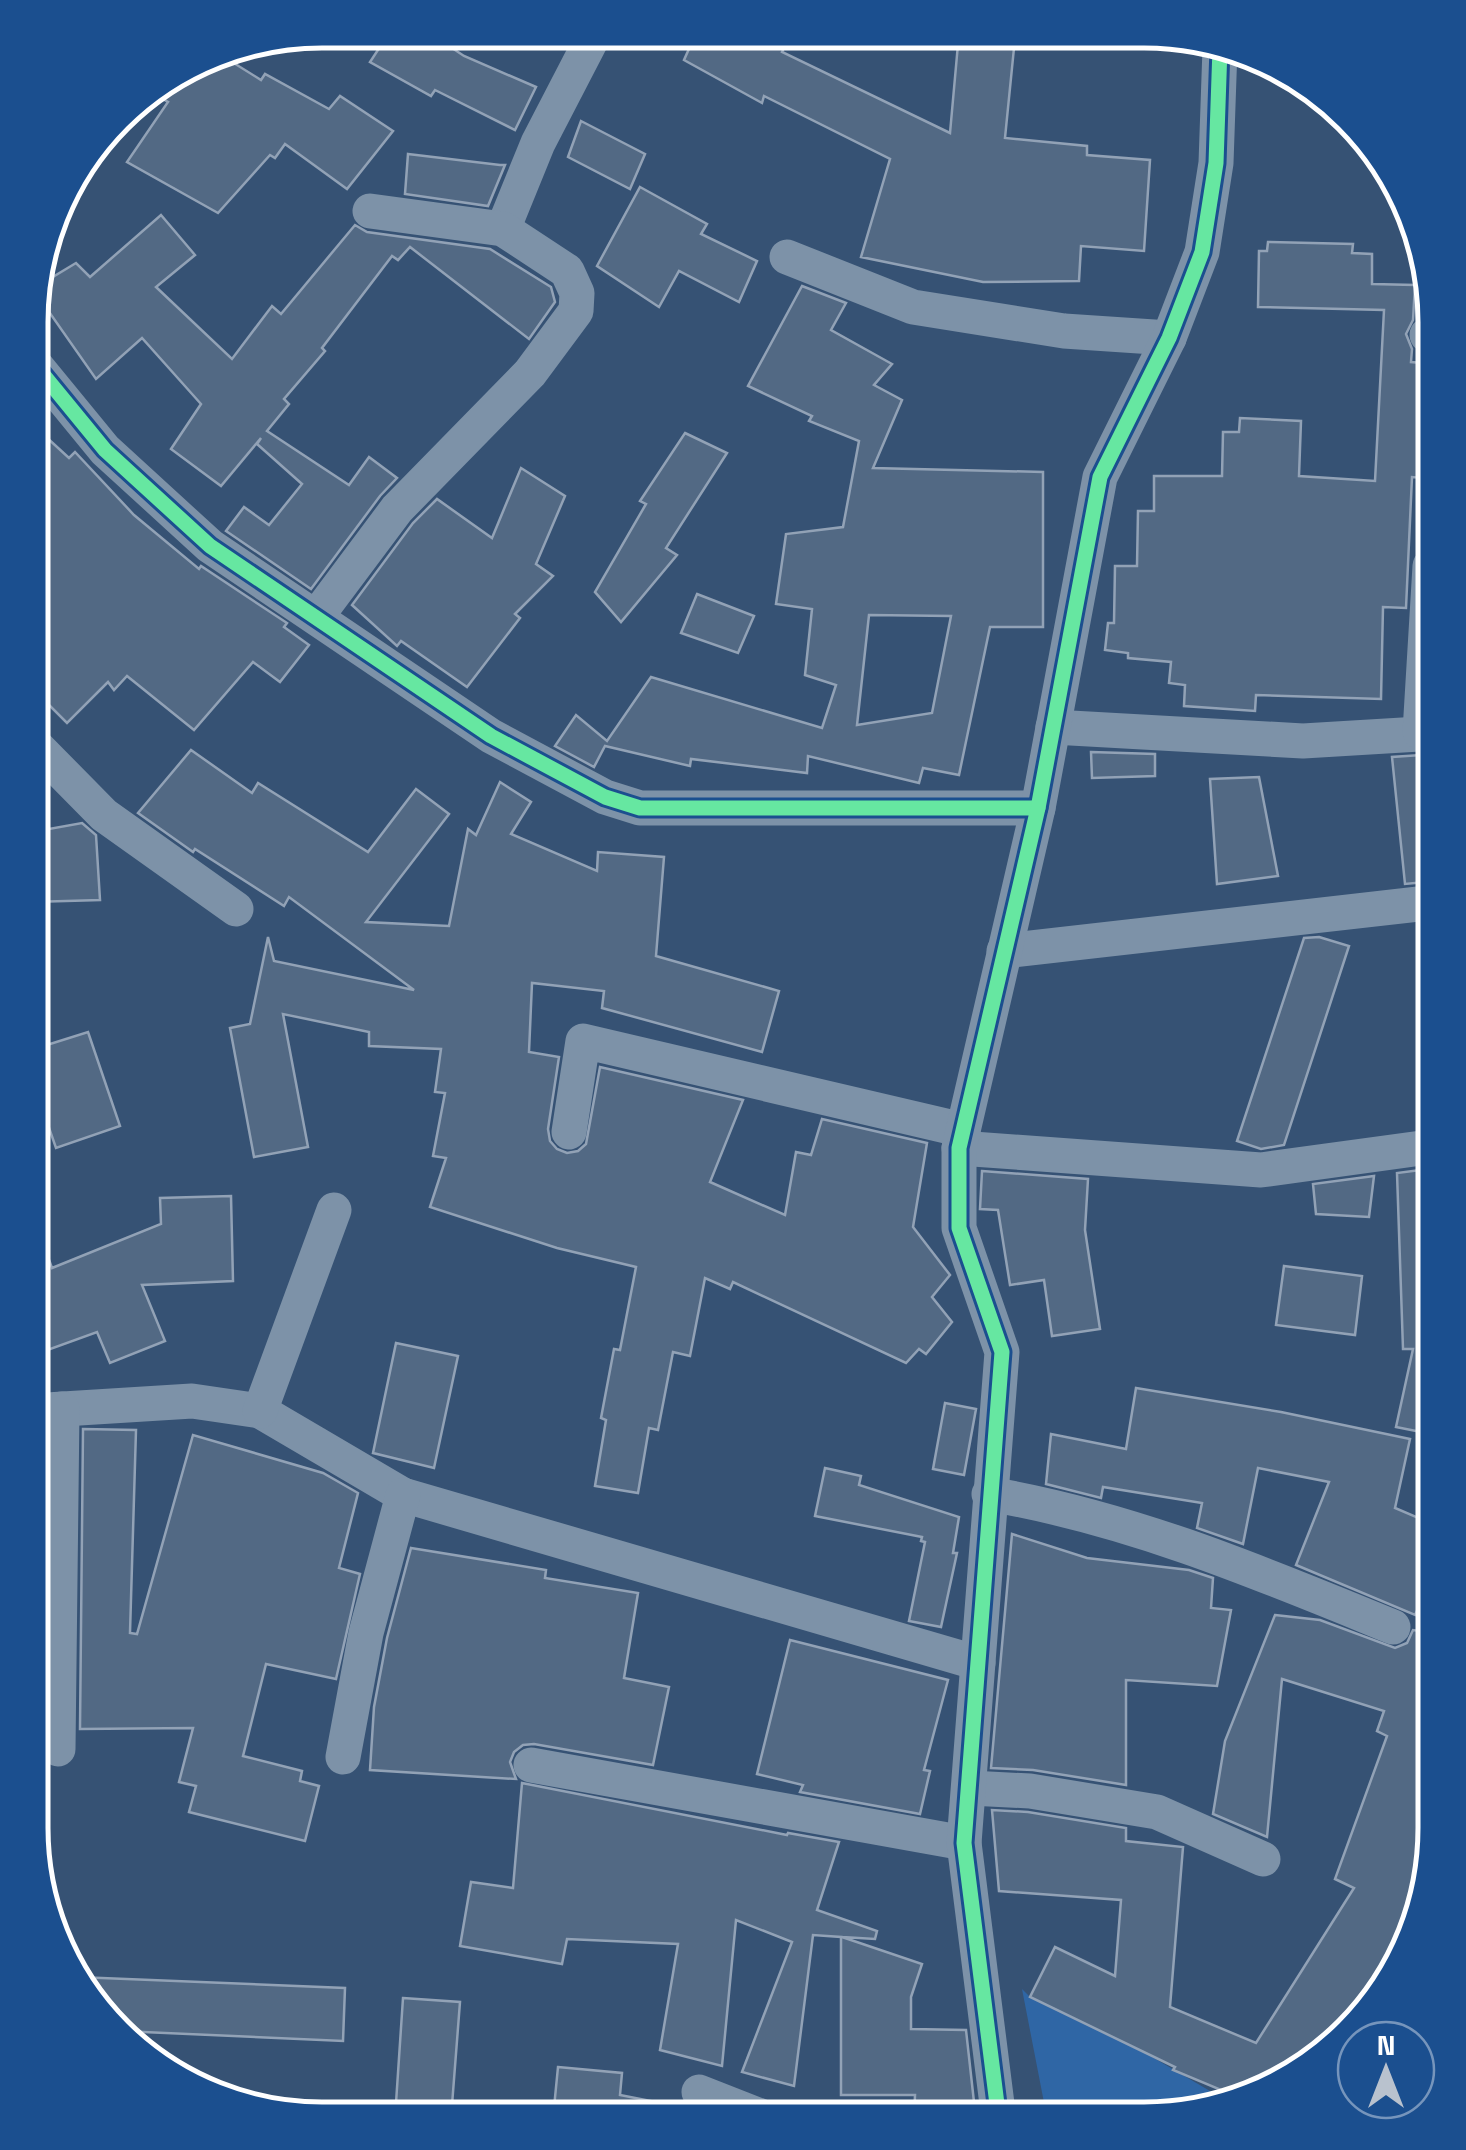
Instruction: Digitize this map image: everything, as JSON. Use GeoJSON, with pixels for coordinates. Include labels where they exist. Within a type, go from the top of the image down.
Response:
{"type":"FeatureCollection","features":[{"type":"Feature","properties":{"kind":"street"},"geometry":{"type":"LineString","coordinates":[[502,229],[538,143],[587,48]]}},
{"type":"Feature","properties":{"kind":"street"},"geometry":{"type":"LineString","coordinates":[[997,2102],[964,1843],[1002,1352],[960,1228],[961,1139],[1038,808],[1100,477],[1170,338],[1202,252],[1216,164],[1220,59]]}},
{"type":"Feature","properties":{"kind":"street"},"geometry":{"type":"LineString","coordinates":[[317,616],[397,509],[530,373],[576,311],[577,293],[567,271],[502,229],[370,211]]}},
{"type":"Feature","properties":{"kind":"street"},"geometry":{"type":"LineString","coordinates":[[787,257],[913,307],[1064,332],[1170,338]]}},
{"type":"Feature","properties":{"kind":"street"},"geometry":{"type":"LineString","coordinates":[[48,385],[105,450],[210,546],[491,736],[604,798],[640,808],[1038,808]]}},
{"type":"Feature","properties":{"kind":"street"},"geometry":{"type":"LineString","coordinates":[[1054,727],[1303,741],[1418,733]]}},
{"type":"Feature","properties":{"kind":"street"},"geometry":{"type":"LineString","coordinates":[[48,758],[104,815],[236,909]]}},
{"type":"Feature","properties":{"kind":"street"},"geometry":{"type":"LineString","coordinates":[[1004,951],[1418,904]]}},
{"type":"Feature","properties":{"kind":"street"},"geometry":{"type":"LineString","coordinates":[[569,1132],[583,1041],[961,1139],[1261,1170],[1418,1148]]}},
{"type":"Feature","properties":{"kind":"street"},"geometry":{"type":"LineString","coordinates":[[260,1411],[334,1210]]}},
{"type":"Feature","properties":{"kind":"street"},"geometry":{"type":"LineString","coordinates":[[48,1410],[192,1401],[260,1411],[403,1495],[978,1663]]}},
{"type":"Feature","properties":{"kind":"street"},"geometry":{"type":"LineString","coordinates":[[48,1466],[58,1749]]}},
{"type":"Feature","properties":{"kind":"street"},"geometry":{"type":"LineString","coordinates":[[989,1494],[1123,1523],[1393,1627]]}},
{"type":"Feature","properties":{"kind":"street"},"geometry":{"type":"LineString","coordinates":[[343,1757],[366,1633],[403,1495]]}},
{"type":"Feature","properties":{"kind":"street"},"geometry":{"type":"LineString","coordinates":[[531,1765],[964,1843]]}},
{"type":"Feature","properties":{"kind":"street"},"geometry":{"type":"LineString","coordinates":[[970,1788],[1030,1791],[1157,1812],[1263,1859]]}},
{"type":"Feature","properties":{"kind":"street"},"geometry":{"type":"LineString","coordinates":[[698,2092],[724,2102]]}},
{"type":"Feature","properties":{"kind":"shaded area"},"geometry":{"type":"Polygon","coordinates":[[[1022,1989],[1030,1997],[1147,2054],[1214,2093],[1144,2102],[1044,2102],[1022,1989]]]}},
{"type":"Feature","properties":{"kind":"building"},"geometry":{"type":"Polygon","coordinates":[[[379,48],[452,48],[536,87],[515,130],[435,90],[431,96],[370,62],[379,48]]]}},
{"type":"Feature","properties":{"kind":"building"},"geometry":{"type":"Polygon","coordinates":[[[689,48],[784,48],[782,52],[950,133],[958,48],[1014,48],[1005,138],[1087,146],[1087,155],[1150,160],[1144,251],[1081,246],[1079,281],[983,282],[861,257],[890,159],[764,96],[762,103],[684,60],[689,48]]]}},
{"type":"Feature","properties":{"kind":"building"},"geometry":{"type":"Polygon","coordinates":[[[233,63],[261,80],[265,74],[329,109],[340,96],[393,131],[347,189],[285,144],[275,158],[270,155],[218,213],[127,162],[168,102],[163,99],[185,84],[233,63]]]}},
{"type":"Feature","properties":{"kind":"building"},"geometry":{"type":"Polygon","coordinates":[[[581,121],[645,154],[630,189],[568,157],[581,121]]]}},
{"type":"Feature","properties":{"kind":"building"},"geometry":{"type":"Polygon","coordinates":[[[408,154],[505,165],[488,206],[405,194],[408,154]]]}},
{"type":"Feature","properties":{"kind":"building"},"geometry":{"type":"Polygon","coordinates":[[[640,187],[707,224],[701,234],[757,261],[739,302],[679,271],[659,307],[597,266],[640,187]]]}},
{"type":"Feature","properties":{"kind":"building"},"geometry":{"type":"Polygon","coordinates":[[[161,215],[195,255],[156,287],[232,359],[272,306],[281,314],[355,225],[367,232],[490,249],[551,287],[555,302],[529,339],[410,247],[398,260],[392,256],[322,348],[325,351],[284,399],[289,404],[267,431],[349,485],[369,457],[397,478],[311,589],[226,531],[244,507],[269,525],[302,484],[257,444],[261,438],[221,486],[171,449],[201,404],[142,338],[96,379],[49,311],[52,278],[76,263],[90,277],[161,215]]]}},
{"type":"Feature","properties":{"kind":"building"},"geometry":{"type":"Polygon","coordinates":[[[1268,242],[1353,244],[1352,253],[1372,254],[1372,284],[1415,285],[1413,320],[1406,334],[1412,349],[1411,362],[1418,363],[1418,478],[1412,477],[1406,608],[1383,607],[1381,699],[1256,695],[1255,711],[1184,706],[1185,685],[1169,683],[1171,662],[1128,658],[1128,653],[1105,650],[1108,623],[1114,623],[1115,566],[1137,566],[1138,511],[1154,511],[1154,476],[1222,476],[1223,432],[1239,432],[1240,418],[1301,421],[1299,476],[1375,481],[1384,310],[1258,307],[1259,251],[1267,251],[1268,242]]]}},
{"type":"Feature","properties":{"kind":"building"},"geometry":{"type":"Polygon","coordinates":[[[802,286],[846,303],[831,330],[892,364],[874,385],[902,400],[873,468],[1043,472],[1043,627],[990,627],[959,775],[923,768],[919,783],[808,756],[807,773],[691,759],[690,766],[605,746],[594,767],[555,746],[576,715],[607,741],[651,677],[822,728],[836,685],[805,675],[812,609],[776,604],[786,534],[843,527],[859,441],[809,421],[812,416],[748,386],[802,286]],[[869,615],[857,725],[932,713],[951,616],[869,615]]]}},
{"type":"Feature","properties":{"kind":"building"},"geometry":{"type":"Polygon","coordinates":[[[685,433],[727,453],[666,548],[677,555],[621,622],[595,592],[646,504],[640,501],[685,433]]]}},
{"type":"Feature","properties":{"kind":"building"},"geometry":{"type":"Polygon","coordinates":[[[48,439],[69,458],[75,452],[134,515],[199,569],[201,566],[287,623],[284,627],[309,645],[280,682],[253,662],[194,730],[127,676],[114,690],[108,682],[67,723],[48,704],[48,439]]]}},
{"type":"Feature","properties":{"kind":"building"},"geometry":{"type":"Polygon","coordinates":[[[521,468],[565,496],[536,564],[553,576],[515,614],[520,618],[467,687],[401,641],[397,646],[352,605],[413,523],[437,499],[492,538],[521,468]]]}},
{"type":"Feature","properties":{"kind":"building"},"geometry":{"type":"Polygon","coordinates":[[[697,594],[754,616],[738,653],[681,633],[697,594]]]}},
{"type":"Feature","properties":{"kind":"building"},"geometry":{"type":"Polygon","coordinates":[[[191,750],[252,793],[258,783],[368,852],[416,789],[449,814],[366,922],[449,926],[468,829],[476,835],[500,782],[531,802],[511,834],[597,871],[598,852],[664,857],[656,956],[779,991],[762,1052],[602,1008],[604,991],[532,983],[529,1052],[559,1057],[548,1129],[550,1141],[567,1153],[586,1144],[600,1067],[743,1100],[710,1182],[785,1215],[796,1152],[811,1155],[822,1119],[927,1143],[913,1227],[950,1275],[932,1297],[952,1322],[926,1354],[919,1349],[906,1363],[733,1282],[730,1289],[705,1278],[690,1356],[673,1352],[658,1430],[649,1428],[638,1493],[595,1486],[606,1420],[601,1418],[614,1349],[620,1350],[636,1267],[557,1248],[430,1207],[446,1158],[433,1156],[445,1093],[435,1092],[441,1049],[369,1046],[369,1032],[283,1014],[308,1147],[254,1157],[230,1028],[250,1024],[268,937],[274,961],[414,990],[289,897],[284,906],[195,849],[193,852],[138,813],[191,750]]]}},
{"type":"Feature","properties":{"kind":"building"},"geometry":{"type":"Polygon","coordinates":[[[1091,752],[1155,754],[1155,776],[1092,778],[1091,752]]]}},
{"type":"Feature","properties":{"kind":"building"},"geometry":{"type":"Polygon","coordinates":[[[1418,755],[1418,883],[1405,884],[1392,757],[1418,755]]]}},
{"type":"Feature","properties":{"kind":"building"},"geometry":{"type":"Polygon","coordinates":[[[1259,777],[1278,876],[1217,884],[1210,779],[1259,777]]]}},
{"type":"Feature","properties":{"kind":"building"},"geometry":{"type":"Polygon","coordinates":[[[82,823],[96,835],[100,900],[48,902],[48,829],[82,823]]]}},
{"type":"Feature","properties":{"kind":"building"},"geometry":{"type":"Polygon","coordinates":[[[1319,937],[1349,946],[1284,1145],[1261,1149],[1237,1141],[1304,938],[1319,937]]]}},
{"type":"Feature","properties":{"kind":"building"},"geometry":{"type":"Polygon","coordinates":[[[88,1032],[120,1126],[56,1148],[48,1125],[48,1045],[88,1032]]]}},
{"type":"Feature","properties":{"kind":"building"},"geometry":{"type":"Polygon","coordinates":[[[1418,1170],[1418,1431],[1396,1427],[1413,1349],[1403,1349],[1397,1173],[1418,1170]]]}},
{"type":"Feature","properties":{"kind":"building"},"geometry":{"type":"Polygon","coordinates":[[[982,1171],[1088,1179],[1085,1230],[1100,1329],[1052,1336],[1044,1280],[1010,1285],[998,1210],[980,1209],[982,1171]]]}},
{"type":"Feature","properties":{"kind":"building"},"geometry":{"type":"Polygon","coordinates":[[[1374,1176],[1369,1217],[1316,1214],[1313,1184],[1374,1176]]]}},
{"type":"Feature","properties":{"kind":"building"},"geometry":{"type":"Polygon","coordinates":[[[231,1196],[233,1281],[142,1285],[165,1341],[110,1363],[97,1332],[48,1350],[48,1257],[52,1268],[161,1224],[160,1198],[231,1196]]]}},
{"type":"Feature","properties":{"kind":"building"},"geometry":{"type":"Polygon","coordinates":[[[1284,1266],[1362,1276],[1355,1335],[1276,1325],[1284,1266]]]}},
{"type":"Feature","properties":{"kind":"building"},"geometry":{"type":"Polygon","coordinates":[[[396,1343],[458,1356],[434,1468],[373,1453],[396,1343]]]}},
{"type":"Feature","properties":{"kind":"building"},"geometry":{"type":"Polygon","coordinates":[[[1136,1388],[1410,1439],[1395,1508],[1418,1518],[1415,1615],[1296,1565],[1329,1482],[1258,1468],[1243,1544],[1197,1528],[1202,1503],[1103,1487],[1101,1498],[1046,1484],[1051,1434],[1126,1449],[1136,1388]]]}},
{"type":"Feature","properties":{"kind":"building"},"geometry":{"type":"Polygon","coordinates":[[[945,1403],[976,1409],[964,1475],[933,1469],[945,1403]]]}},
{"type":"Feature","properties":{"kind":"building"},"geometry":{"type":"Polygon","coordinates":[[[83,1429],[136,1430],[130,1633],[137,1634],[193,1435],[323,1473],[358,1493],[339,1568],[360,1574],[336,1679],[266,1664],[243,1756],[302,1771],[300,1781],[319,1786],[305,1841],[189,1812],[196,1786],[179,1782],[193,1728],[80,1729],[83,1429]]]}},
{"type":"Feature","properties":{"kind":"building"},"geometry":{"type":"Polygon","coordinates":[[[825,1468],[861,1476],[859,1485],[959,1517],[953,1553],[957,1553],[941,1627],[909,1621],[925,1542],[922,1537],[815,1516],[825,1468]]]}},
{"type":"Feature","properties":{"kind":"building"},"geometry":{"type":"Polygon","coordinates":[[[1012,1534],[1087,1558],[1189,1570],[1213,1578],[1211,1608],[1231,1610],[1217,1686],[1126,1680],[1126,1785],[1033,1770],[991,1768],[1012,1534]]]}},
{"type":"Feature","properties":{"kind":"building"},"geometry":{"type":"Polygon","coordinates":[[[411,1548],[546,1570],[545,1578],[638,1593],[624,1678],[669,1687],[653,1765],[534,1744],[523,1745],[514,1752],[510,1762],[516,1779],[370,1770],[374,1707],[411,1548]]]}},
{"type":"Feature","properties":{"kind":"building"},"geometry":{"type":"Polygon","coordinates":[[[1275,1615],[1320,1620],[1395,1648],[1407,1643],[1413,1630],[1418,1631],[1418,1846],[1404,1916],[1390,1950],[1372,1981],[1325,2034],[1266,2074],[1222,2091],[1173,2070],[1175,2067],[1030,1997],[1055,1947],[1115,1976],[1121,1900],[999,1891],[992,1810],[1126,1828],[1126,1841],[1183,1847],[1170,2007],[1256,2043],[1354,1888],[1335,1879],[1387,1736],[1377,1731],[1384,1711],[1282,1679],[1267,1837],[1213,1814],[1225,1741],[1275,1615]]]}},
{"type":"Feature","properties":{"kind":"building"},"geometry":{"type":"Polygon","coordinates":[[[790,1640],[948,1680],[924,1770],[930,1771],[920,1814],[800,1792],[803,1785],[757,1774],[790,1640]]]}},
{"type":"Feature","properties":{"kind":"building"},"geometry":{"type":"Polygon","coordinates":[[[522,1783],[839,1842],[817,1910],[877,1931],[875,1939],[842,1937],[922,1964],[911,1997],[911,2029],[966,2030],[974,2102],[915,2102],[915,2095],[841,2095],[841,1937],[813,1935],[794,2086],[742,2072],[792,1942],[736,1920],[722,2066],[660,2050],[678,1944],[567,1939],[562,1964],[460,1946],[471,1882],[513,1888],[522,1783]]]}},
{"type":"Feature","properties":{"kind":"building"},"geometry":{"type":"Polygon","coordinates":[[[92,1978],[345,1988],[343,2041],[139,2032],[92,1978]]]}},
{"type":"Feature","properties":{"kind":"building"},"geometry":{"type":"Polygon","coordinates":[[[403,1998],[460,2002],[452,2102],[396,2102],[403,1998]]]}},
{"type":"Feature","properties":{"kind":"building"},"geometry":{"type":"Polygon","coordinates":[[[558,2067],[622,2073],[620,2095],[656,2102],[555,2102],[558,2067]]]}},
{"type":"Feature","properties":{"kind":"cycle path"},"geometry":{"type":"LineString","coordinates":[[997,2102],[964,1843],[1002,1352],[959,1228],[959,1148],[1038,808],[1100,477],[1169,338],[1202,252],[1216,163],[1220,58]]}},
{"type":"Feature","properties":{"kind":"cycle path"},"geometry":{"type":"LineString","coordinates":[[48,381],[105,450],[210,546],[491,736],[605,797],[640,808],[1038,808]]}}]}
